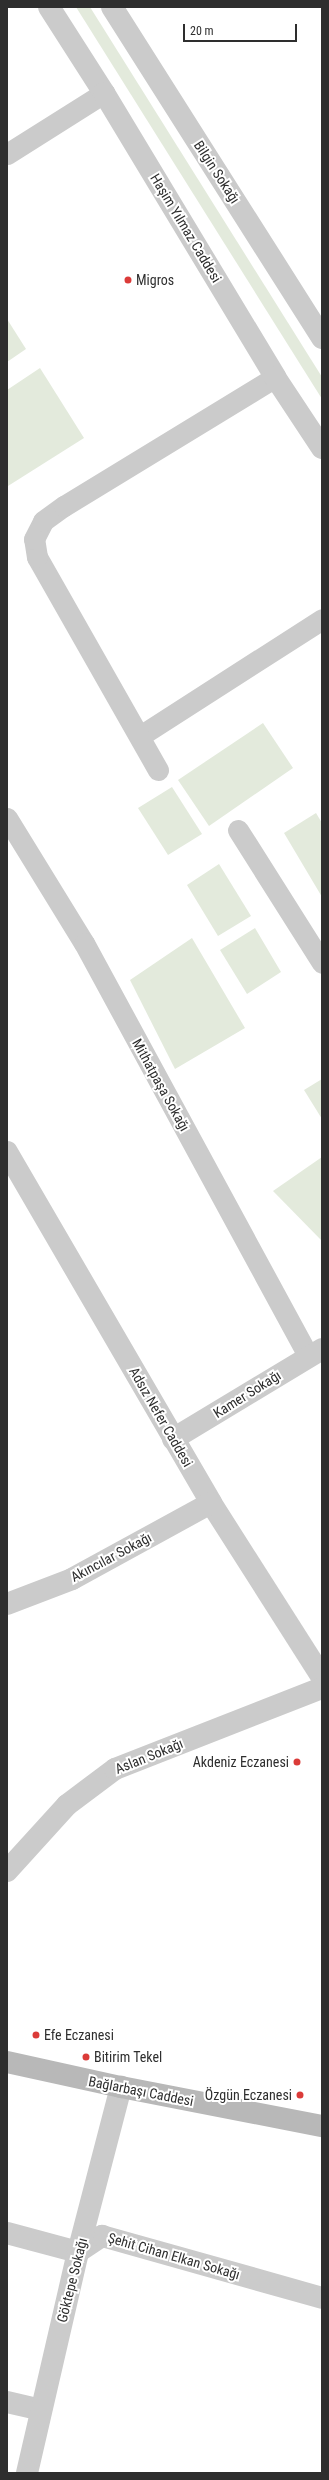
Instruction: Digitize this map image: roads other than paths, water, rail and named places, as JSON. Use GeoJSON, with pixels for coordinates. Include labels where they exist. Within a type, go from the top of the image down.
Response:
{"type":"FeatureCollection","features":[{"type":"Feature","properties":{"kind":"street","name":"Haşim Yılmaz Caddesi"},"geometry":{"type":"LineString","coordinates":[[50,7],[104,93],[275,377],[322,448]]}},
{"type":"Feature","properties":{"kind":"street","name":"Bilgin Sokağı"},"geometry":{"type":"LineString","coordinates":[[112,7],[322,338]]}},
{"type":"Feature","properties":{"kind":"street","name":"Adsız Nefer Caddesi"},"geometry":{"type":"LineString","coordinates":[[7,1152],[211,1503],[322,1677]]}},
{"type":"Feature","properties":{"kind":"street","name":"Kamer Sokağı"},"geometry":{"type":"LineString","coordinates":[[173,1439],[315,1353]]}},
{"type":"Feature","properties":{"kind":"street","name":"Akıncılar Sokağı"},"geometry":{"type":"LineString","coordinates":[[7,1604],[72,1579],[211,1503]]}},
{"type":"Feature","properties":{"kind":"street","name":"Aslan Sokağı"},"geometry":{"type":"LineString","coordinates":[[7,1871],[67,1805],[115,1769],[322,1688]]}},
{"type":"Feature","properties":{"kind":"street","name":"Bağlarbaşı Caddesi"},"geometry":{"type":"LineString","coordinates":[[7,2062],[121,2087],[322,2126]]}},
{"type":"Feature","properties":{"kind":"street","name":"Göktepe Sokağı"},"geometry":{"type":"LineString","coordinates":[[28,2473],[41,2410],[78,2252],[121,2087]]}},
{"type":"Feature","properties":{"kind":"street"},"geometry":{"type":"LineString","coordinates":[[7,2233],[78,2252]]}},
{"type":"Feature","properties":{"kind":"street","name":"Şehit Cihan Elkan Sokağı"},"geometry":{"type":"LineString","coordinates":[[78,2252],[102,2236],[322,2298]]}},
{"type":"Feature","properties":{"kind":"street"},"geometry":{"type":"LineString","coordinates":[[7,2402],[41,2410]]}},
{"type":"Feature","properties":{"kind":"lane"},"geometry":{"type":"LineString","coordinates":[[7,154],[104,93]]}},
{"type":"Feature","properties":{"kind":"lane"},"geometry":{"type":"LineString","coordinates":[[158,770],[140,736],[40,563],[37,557],[34,539],[43,521],[64,506],[275,377]]}},
{"type":"Feature","properties":{"kind":"lane"},"geometry":{"type":"LineString","coordinates":[[140,736],[322,619]]}},
{"type":"Feature","properties":{"kind":"lane","name":"Mithatpaşa Sokağı"},"geometry":{"type":"LineString","coordinates":[[7,818],[84,943],[315,1353]]}},
{"type":"Feature","properties":{"kind":"lane"},"geometry":{"type":"LineString","coordinates":[[238,830],[322,963]]}},
{"type":"Feature","properties":{"kind":"place","name":"Migros"},"geometry":{"type":"Point","coordinates":[128,280]}},
{"type":"Feature","properties":{"kind":"place","name":"Akdeniz Eczanesi"},"geometry":{"type":"Point","coordinates":[297,1762]}},
{"type":"Feature","properties":{"kind":"place","name":"Efe Eczanesi"},"geometry":{"type":"Point","coordinates":[36,2035]}},
{"type":"Feature","properties":{"kind":"place","name":"Bitirim Tekel"},"geometry":{"type":"Point","coordinates":[86,2057]}},
{"type":"Feature","properties":{"kind":"place","name":"Özgün Eczanesi"},"geometry":{"type":"Point","coordinates":[300,2095]}}]}
